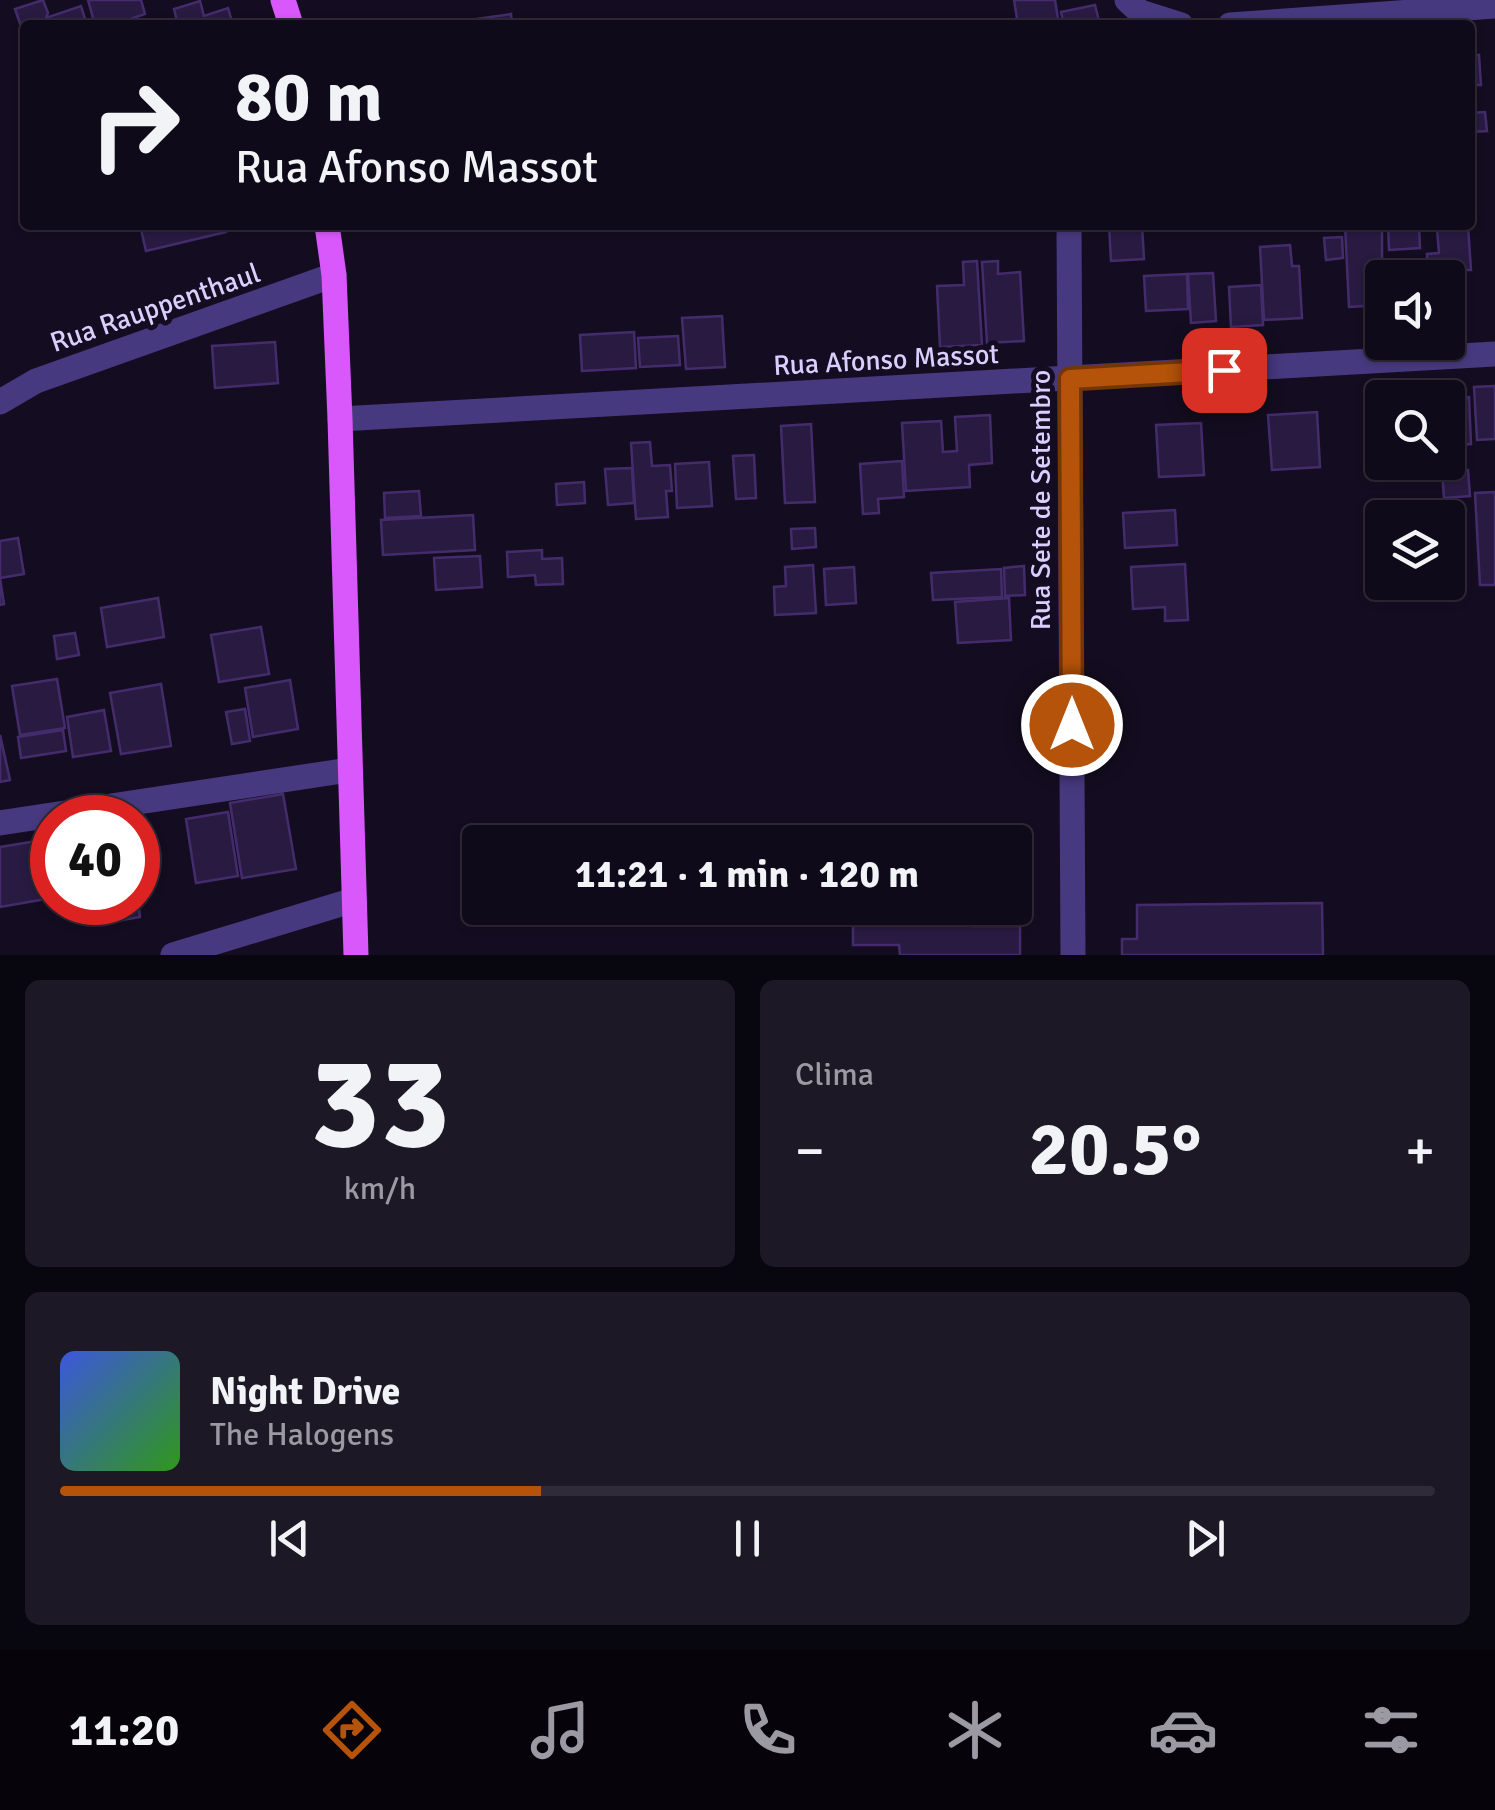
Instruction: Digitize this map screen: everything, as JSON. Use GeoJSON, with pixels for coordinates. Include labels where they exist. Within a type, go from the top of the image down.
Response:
{"type":"FeatureCollection","features":[{"type":"Feature","properties":{"kind":"main road"},"geometry":{"type":"LineString","coordinates":[[328,230],[334,275],[340,419],[356,955]]}},
{"type":"Feature","properties":{"kind":"street"},"geometry":{"type":"LineString","coordinates":[[1127,0],[1140,12],[1165,20]]}},
{"type":"Feature","properties":{"kind":"street"},"geometry":{"type":"LineString","coordinates":[[1300,20],[1495,6]]}},
{"type":"Feature","properties":{"kind":"street","name":"Rua Sete de Setembro"},"geometry":{"type":"LineString","coordinates":[[1068,230],[1073,955]]}},
{"type":"Feature","properties":{"kind":"street","name":"Rua Rauppenthaul"},"geometry":{"type":"LineString","coordinates":[[0,402],[36,381],[334,275]]}},
{"type":"Feature","properties":{"kind":"street","name":"Rua Afonso Massot"},"geometry":{"type":"LineString","coordinates":[[340,419],[1495,354]]}},
{"type":"Feature","properties":{"kind":"street"},"geometry":{"type":"LineString","coordinates":[[0,823],[349,770]]}},
{"type":"Feature","properties":{"kind":"street"},"geometry":{"type":"LineString","coordinates":[[173,955],[354,900]]}},
{"type":"Feature","properties":{"kind":"building"},"geometry":{"type":"Polygon","coordinates":[[[43,0],[46,18],[81,6],[85,20],[20,20],[20,24],[15,9],[43,0]]]}},
{"type":"Feature","properties":{"kind":"building"},"geometry":{"type":"Polygon","coordinates":[[[88,0],[141,0],[145,14],[128,20],[94,20],[88,0]]]}},
{"type":"Feature","properties":{"kind":"building"},"geometry":{"type":"Polygon","coordinates":[[[1014,0],[1055,0],[1058,20],[1017,20],[1014,0]]]}},
{"type":"Feature","properties":{"kind":"building"},"geometry":{"type":"Polygon","coordinates":[[[200,1],[204,16],[228,8],[232,20],[177,20],[174,9],[200,1]]]}},
{"type":"Feature","properties":{"kind":"building"},"geometry":{"type":"Polygon","coordinates":[[[1095,5],[1099,20],[1063,20],[1061,12],[1095,5]]]}},
{"type":"Feature","properties":{"kind":"building"},"geometry":{"type":"Polygon","coordinates":[[[511,14],[512,20],[469,20],[511,14]]]}},
{"type":"Feature","properties":{"kind":"building"},"geometry":{"type":"Polygon","coordinates":[[[1475,55],[1479,55],[1481,85],[1475,85],[1475,55]]]}},
{"type":"Feature","properties":{"kind":"building"},"geometry":{"type":"Polygon","coordinates":[[[1485,112],[1487,131],[1475,132],[1475,113],[1485,112]]]}},
{"type":"Feature","properties":{"kind":"building"},"geometry":{"type":"Polygon","coordinates":[[[141,230],[226,232],[146,251],[141,230]]]}},
{"type":"Feature","properties":{"kind":"building"},"geometry":{"type":"Polygon","coordinates":[[[1109,230],[1142,230],[1144,259],[1111,261],[1109,230]]]}},
{"type":"Feature","properties":{"kind":"building"},"geometry":{"type":"Polygon","coordinates":[[[1345,230],[1382,230],[1382,260],[1365,260],[1365,306],[1349,307],[1345,230]]]}},
{"type":"Feature","properties":{"kind":"building"},"geometry":{"type":"Polygon","coordinates":[[[1388,230],[1419,230],[1420,248],[1389,250],[1388,230]]]}},
{"type":"Feature","properties":{"kind":"building"},"geometry":{"type":"Polygon","coordinates":[[[1437,230],[1468,230],[1471,270],[1465,270],[1465,260],[1427,260],[1427,254],[1439,253],[1437,230]]]}},
{"type":"Feature","properties":{"kind":"building"},"geometry":{"type":"Polygon","coordinates":[[[1342,237],[1343,258],[1326,260],[1324,238],[1342,237]]]}},
{"type":"Feature","properties":{"kind":"building"},"geometry":{"type":"Polygon","coordinates":[[[1290,245],[1292,266],[1299,266],[1302,318],[1264,320],[1260,247],[1290,245]]]}},
{"type":"Feature","properties":{"kind":"building"},"geometry":{"type":"Polygon","coordinates":[[[977,261],[982,345],[940,347],[937,286],[964,285],[963,262],[977,261]]]}},
{"type":"Feature","properties":{"kind":"building"},"geometry":{"type":"Polygon","coordinates":[[[998,261],[998,274],[1020,272],[1024,341],[987,343],[982,262],[998,261]]]}},
{"type":"Feature","properties":{"kind":"building"},"geometry":{"type":"Polygon","coordinates":[[[1213,273],[1216,321],[1191,323],[1188,274],[1213,273]]]}},
{"type":"Feature","properties":{"kind":"building"},"geometry":{"type":"Polygon","coordinates":[[[1187,274],[1188,309],[1146,311],[1144,276],[1187,274]]]}},
{"type":"Feature","properties":{"kind":"building"},"geometry":{"type":"Polygon","coordinates":[[[1261,285],[1263,325],[1231,327],[1229,287],[1261,285]]]}},
{"type":"Feature","properties":{"kind":"building"},"geometry":{"type":"Polygon","coordinates":[[[722,316],[725,367],[686,369],[682,318],[722,316]]]}},
{"type":"Feature","properties":{"kind":"building"},"geometry":{"type":"Polygon","coordinates":[[[634,332],[636,368],[582,371],[580,335],[634,332]]]}},
{"type":"Feature","properties":{"kind":"building"},"geometry":{"type":"Polygon","coordinates":[[[678,336],[680,365],[640,367],[638,338],[678,336]]]}},
{"type":"Feature","properties":{"kind":"building"},"geometry":{"type":"Polygon","coordinates":[[[275,342],[278,383],[215,388],[212,346],[275,342]]]}},
{"type":"Feature","properties":{"kind":"building"},"geometry":{"type":"Polygon","coordinates":[[[1495,386],[1495,439],[1477,440],[1474,387],[1495,386]]]}},
{"type":"Feature","properties":{"kind":"building"},"geometry":{"type":"Polygon","coordinates":[[[1465,397],[1469,397],[1471,444],[1465,445],[1465,397]]]}},
{"type":"Feature","properties":{"kind":"building"},"geometry":{"type":"Polygon","coordinates":[[[1317,412],[1320,467],[1272,470],[1268,415],[1317,412]]]}},
{"type":"Feature","properties":{"kind":"building"},"geometry":{"type":"Polygon","coordinates":[[[990,415],[992,463],[969,465],[970,487],[906,491],[902,423],[941,421],[943,452],[957,451],[955,417],[990,415]]]}},
{"type":"Feature","properties":{"kind":"building"},"geometry":{"type":"Polygon","coordinates":[[[1201,423],[1204,475],[1159,477],[1156,425],[1201,423]]]}},
{"type":"Feature","properties":{"kind":"building"},"geometry":{"type":"Polygon","coordinates":[[[811,424],[815,502],[785,503],[781,426],[811,424]]]}},
{"type":"Feature","properties":{"kind":"building"},"geometry":{"type":"Polygon","coordinates":[[[650,442],[652,466],[670,465],[668,517],[636,519],[631,443],[650,442]]]}},
{"type":"Feature","properties":{"kind":"building"},"geometry":{"type":"Polygon","coordinates":[[[754,455],[756,498],[736,499],[733,456],[754,455]]]}},
{"type":"Feature","properties":{"kind":"building"},"geometry":{"type":"Polygon","coordinates":[[[902,461],[904,497],[878,499],[879,513],[863,514],[860,464],[902,461]]]}},
{"type":"Feature","properties":{"kind":"building"},"geometry":{"type":"Polygon","coordinates":[[[709,462],[712,506],[677,508],[675,464],[709,462]]]}},
{"type":"Feature","properties":{"kind":"building"},"geometry":{"type":"Polygon","coordinates":[[[632,468],[634,503],[608,505],[605,469],[632,468]]]}},
{"type":"Feature","properties":{"kind":"building"},"geometry":{"type":"Polygon","coordinates":[[[1465,470],[1470,496],[1444,498],[1443,480],[1465,480],[1465,470]]]}},
{"type":"Feature","properties":{"kind":"building"},"geometry":{"type":"Polygon","coordinates":[[[584,482],[585,503],[557,505],[556,484],[584,482]]]}},
{"type":"Feature","properties":{"kind":"building"},"geometry":{"type":"Polygon","coordinates":[[[419,491],[421,516],[385,518],[384,493],[419,491]]]}},
{"type":"Feature","properties":{"kind":"building"},"geometry":{"type":"Polygon","coordinates":[[[1495,492],[1495,585],[1480,585],[1475,493],[1495,492]]]}},
{"type":"Feature","properties":{"kind":"building"},"geometry":{"type":"Polygon","coordinates":[[[1175,510],[1177,545],[1125,548],[1123,513],[1175,510]]]}},
{"type":"Feature","properties":{"kind":"building"},"geometry":{"type":"Polygon","coordinates":[[[473,515],[475,550],[383,555],[381,520],[473,515]]]}},
{"type":"Feature","properties":{"kind":"building"},"geometry":{"type":"Polygon","coordinates":[[[815,528],[816,547],[792,549],[791,529],[815,528]]]}},
{"type":"Feature","properties":{"kind":"building"},"geometry":{"type":"Polygon","coordinates":[[[18,538],[24,574],[0,578],[0,541],[18,538]]]}},
{"type":"Feature","properties":{"kind":"building"},"geometry":{"type":"Polygon","coordinates":[[[542,550],[542,559],[562,558],[563,584],[536,585],[535,575],[508,577],[507,552],[542,550]]]}},
{"type":"Feature","properties":{"kind":"building"},"geometry":{"type":"Polygon","coordinates":[[[480,556],[482,587],[436,590],[434,558],[480,556]]]}},
{"type":"Feature","properties":{"kind":"building"},"geometry":{"type":"Polygon","coordinates":[[[1185,564],[1188,620],[1165,621],[1165,607],[1133,609],[1131,567],[1185,564]]]}},
{"type":"Feature","properties":{"kind":"building"},"geometry":{"type":"Polygon","coordinates":[[[813,565],[816,613],[775,615],[774,587],[786,586],[785,567],[813,565]]]}},
{"type":"Feature","properties":{"kind":"building"},"geometry":{"type":"Polygon","coordinates":[[[1024,566],[1025,595],[1005,596],[1004,568],[1024,566]]]}},
{"type":"Feature","properties":{"kind":"building"},"geometry":{"type":"Polygon","coordinates":[[[854,567],[856,603],[826,605],[824,569],[854,567]]]}},
{"type":"Feature","properties":{"kind":"building"},"geometry":{"type":"Polygon","coordinates":[[[1001,569],[1002,597],[933,600],[931,573],[1001,569]]]}},
{"type":"Feature","properties":{"kind":"building"},"geometry":{"type":"Polygon","coordinates":[[[158,598],[164,637],[107,647],[101,608],[158,598]]]}},
{"type":"Feature","properties":{"kind":"building"},"geometry":{"type":"Polygon","coordinates":[[[1009,598],[1011,640],[958,643],[955,602],[1009,598]]]}},
{"type":"Feature","properties":{"kind":"building"},"geometry":{"type":"Polygon","coordinates":[[[261,627],[269,674],[219,682],[211,635],[261,627]]]}},
{"type":"Feature","properties":{"kind":"building"},"geometry":{"type":"Polygon","coordinates":[[[75,633],[79,655],[57,659],[54,636],[75,633]]]}},
{"type":"Feature","properties":{"kind":"building"},"geometry":{"type":"Polygon","coordinates":[[[57,679],[65,728],[20,735],[12,686],[57,679]]]}},
{"type":"Feature","properties":{"kind":"building"},"geometry":{"type":"Polygon","coordinates":[[[290,680],[298,729],[253,737],[245,688],[290,680]]]}},
{"type":"Feature","properties":{"kind":"building"},"geometry":{"type":"Polygon","coordinates":[[[161,684],[171,746],[121,754],[110,693],[161,684]]]}},
{"type":"Feature","properties":{"kind":"building"},"geometry":{"type":"Polygon","coordinates":[[[245,709],[250,741],[232,744],[226,712],[245,709]]]}},
{"type":"Feature","properties":{"kind":"building"},"geometry":{"type":"Polygon","coordinates":[[[104,710],[111,751],[73,757],[67,717],[104,710]]]}},
{"type":"Feature","properties":{"kind":"building"},"geometry":{"type":"Polygon","coordinates":[[[63,730],[66,751],[21,758],[18,737],[63,730]]]}},
{"type":"Feature","properties":{"kind":"building"},"geometry":{"type":"Polygon","coordinates":[[[0,735],[10,780],[0,782],[0,735]]]}},
{"type":"Feature","properties":{"kind":"building"},"geometry":{"type":"Polygon","coordinates":[[[283,794],[296,869],[242,878],[230,803],[283,794]]]}},
{"type":"Feature","properties":{"kind":"building"},"geometry":{"type":"Polygon","coordinates":[[[228,812],[238,876],[196,883],[186,819],[228,812]]]}},
{"type":"Feature","properties":{"kind":"building"},"geometry":{"type":"Polygon","coordinates":[[[30,842],[30,902],[0,907],[0,847],[30,842]]]}},
{"type":"Feature","properties":{"kind":"building"},"geometry":{"type":"Polygon","coordinates":[[[1322,903],[1323,955],[1122,955],[1122,939],[1137,939],[1137,905],[1322,903]]]}},
{"type":"Feature","properties":{"kind":"building"},"geometry":{"type":"Polygon","coordinates":[[[853,925],[1020,926],[1020,955],[900,955],[899,945],[853,945],[853,925]]]}},
{"type":"Feature","properties":{"kind":"route"},"geometry":{"type":"LineString","coordinates":[[1072,725],[1070,379],[1224,370]]}}]}
